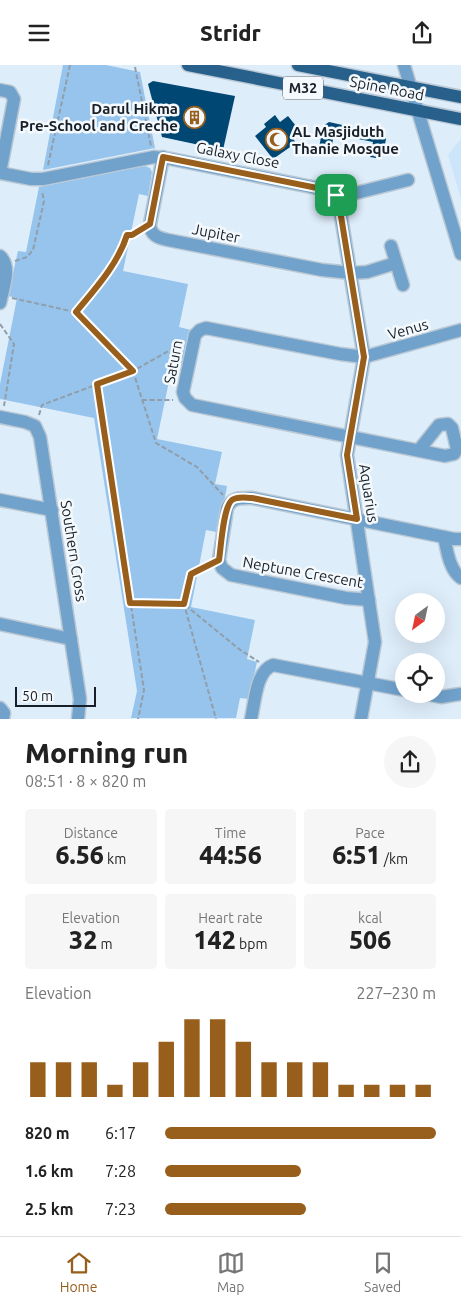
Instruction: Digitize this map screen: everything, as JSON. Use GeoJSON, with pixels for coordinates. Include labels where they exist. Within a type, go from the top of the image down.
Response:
{"type":"FeatureCollection","features":[{"type":"Feature","properties":{"kind":"main road","name":"Spine Road"},"geometry":{"type":"LineString","coordinates":[[188,65],[461,119]]}},
{"type":"Feature","properties":{"kind":"main road","name":"Spine Road"},"geometry":{"type":"LineString","coordinates":[[298,65],[461,97]]}},
{"type":"Feature","properties":{"kind":"street"},"geometry":{"type":"LineString","coordinates":[[404,65],[461,254]]}},
{"type":"Feature","properties":{"kind":"street"},"geometry":{"type":"LineString","coordinates":[[0,90],[10,92],[14,97],[5,120],[0,173]]}},
{"type":"Feature","properties":{"kind":"street"},"geometry":{"type":"LineString","coordinates":[[150,224],[158,157]]}},
{"type":"Feature","properties":{"kind":"street","name":"Galaxy Close"},"geometry":{"type":"LineString","coordinates":[[0,173],[31,179],[43,179],[158,157],[327,190],[336,195],[369,191],[408,180]]}},
{"type":"Feature","properties":{"kind":"street","name":"Aquarius"},"geometry":{"type":"LineString","coordinates":[[336,195],[364,357],[347,455],[375,641],[361,719]]}},
{"type":"Feature","properties":{"kind":"street","name":"Jupiter"},"geometry":{"type":"LineString","coordinates":[[150,224],[154,235],[162,239],[322,270],[351,273]]}},
{"type":"Feature","properties":{"kind":"street"},"geometry":{"type":"LineString","coordinates":[[391,246],[403,285]]}},
{"type":"Feature","properties":{"kind":"street"},"geometry":{"type":"LineString","coordinates":[[1,299],[6,259]]}},
{"type":"Feature","properties":{"kind":"street"},"geometry":{"type":"LineString","coordinates":[[351,273],[367,272],[396,263]]}},
{"type":"Feature","properties":{"kind":"street","name":"Saturn"},"geometry":{"type":"LineString","coordinates":[[364,357],[206,329],[198,331],[194,337],[183,392],[185,398],[197,406],[419,450]]}},
{"type":"Feature","properties":{"kind":"street","name":"Venus"},"geometry":{"type":"LineString","coordinates":[[364,357],[461,330]]}},
{"type":"Feature","properties":{"kind":"street"},"geometry":{"type":"LineString","coordinates":[[1,417],[35,426]]}},
{"type":"Feature","properties":{"kind":"street","name":"Southern Cross"},"geometry":{"type":"LineString","coordinates":[[35,426],[39,431],[41,442],[80,699],[78,719]]}},
{"type":"Feature","properties":{"kind":"street"},"geometry":{"type":"LineString","coordinates":[[219,560],[227,508],[230,503],[239,498],[252,498],[461,539]]}},
{"type":"Feature","properties":{"kind":"street"},"geometry":{"type":"LineString","coordinates":[[0,500],[52,510]]}},
{"type":"Feature","properties":{"kind":"street"},"geometry":{"type":"LineString","coordinates":[[444,537],[452,567],[461,578]]}},
{"type":"Feature","properties":{"kind":"street","name":"Neptune Crescent"},"geometry":{"type":"LineString","coordinates":[[219,560],[222,568],[231,575],[369,600]]}},
{"type":"Feature","properties":{"kind":"street"},"geometry":{"type":"LineString","coordinates":[[0,624],[71,639]]}},
{"type":"Feature","properties":{"kind":"street"},"geometry":{"type":"LineString","coordinates":[[252,719],[261,674],[267,667],[278,665],[395,688]]}},
{"type":"Feature","properties":{"kind":"street"},"geometry":{"type":"LineString","coordinates":[[445,696],[461,694]]}},
{"type":"Feature","properties":{"kind":"street"},"geometry":{"type":"LineString","coordinates":[[0,708],[4,713],[3,719]]}},
{"type":"Feature","properties":{"kind":"path"},"geometry":{"type":"LineString","coordinates":[[46,171],[70,65]]}},
{"type":"Feature","properties":{"kind":"path"},"geometry":{"type":"LineString","coordinates":[[135,67],[158,157]]}},
{"type":"Feature","properties":{"kind":"path"},"geometry":{"type":"LineString","coordinates":[[6,259],[26,257],[33,250],[44,201],[40,186]]}},
{"type":"Feature","properties":{"kind":"path"},"geometry":{"type":"LineString","coordinates":[[76,312],[122,250],[127,235],[132,235],[150,224]]}},
{"type":"Feature","properties":{"kind":"path"},"geometry":{"type":"LineString","coordinates":[[1,299],[76,312],[133,371],[156,443],[197,467],[230,503]]}},
{"type":"Feature","properties":{"kind":"path"},"geometry":{"type":"LineString","coordinates":[[0,324],[14,344],[1,417]]}},
{"type":"Feature","properties":{"kind":"path"},"geometry":{"type":"LineString","coordinates":[[35,426],[42,405],[133,371],[194,337]]}},
{"type":"Feature","properties":{"kind":"path"},"geometry":{"type":"LineString","coordinates":[[97,384],[144,690],[138,719]]}},
{"type":"Feature","properties":{"kind":"path"},"geometry":{"type":"LineString","coordinates":[[142,401],[167,401],[185,398]]}},
{"type":"Feature","properties":{"kind":"path"},"geometry":{"type":"LineString","coordinates":[[216,719],[184,604],[191,574],[219,560]]}},
{"type":"Feature","properties":{"kind":"path"},"geometry":{"type":"LineString","coordinates":[[130,603],[184,604],[239,649],[267,667]]}},
{"type":"Feature","properties":{"kind":"shaded area"},"geometry":{"type":"Polygon","coordinates":[[[63,65],[106,65],[140,72],[155,148],[43,170],[63,65]]]}},
{"type":"Feature","properties":{"kind":"shaded area"},"geometry":{"type":"Polygon","coordinates":[[[461,139],[461,199],[448,155],[461,139]]]}},
{"type":"Feature","properties":{"kind":"shaded area"},"geometry":{"type":"Polygon","coordinates":[[[145,166],[150,168],[152,172],[148,196],[139,194],[123,271],[188,284],[179,327],[191,330],[182,363],[173,362],[157,439],[222,452],[215,484],[227,486],[226,492],[216,532],[206,530],[191,607],[255,620],[247,659],[257,662],[249,699],[240,698],[236,718],[131,718],[137,691],[94,418],[0,399],[0,384],[17,298],[8,296],[18,251],[26,252],[39,187],[145,166]]]}},
{"type":"Feature","properties":{"kind":"building","name":"Darul Hikma Pre-School and Creche"},"geometry":{"type":"Polygon","coordinates":[[[153,81],[235,96],[223,150],[162,137],[148,84],[153,81]]]}},
{"type":"Feature","properties":{"kind":"building","name":"AL Masjiduth Thanie Mosque"},"geometry":{"type":"Polygon","coordinates":[[[275,115],[280,122],[288,116],[300,131],[292,137],[296,143],[273,159],[255,136],[266,127],[264,124],[275,115]]]}},
{"type":"Feature","properties":{"kind":"building"},"geometry":{"type":"Polygon","coordinates":[[[329,122],[383,134],[386,139],[382,159],[370,157],[373,142],[334,134],[331,150],[319,148],[323,126],[329,122]]]}},
{"type":"Feature","properties":{"kind":"place","name":"Darul Hikma Pre-School and Creche"},"geometry":{"type":"Point","coordinates":[194,117]}},
{"type":"Feature","properties":{"kind":"place","name":"AL Masjiduth Thanie Mosque"},"geometry":{"type":"Point","coordinates":[276,140]}},
{"type":"Feature","properties":{"kind":"route"},"geometry":{"type":"LineString","coordinates":[[163,157],[327,190],[336,195],[364,357],[364,367],[347,455],[357,519],[252,498],[234,499],[227,508],[219,560],[191,574],[184,604],[130,603],[97,384],[133,371],[76,312],[122,250],[127,235],[132,235],[150,224],[163,157]]}}]}
